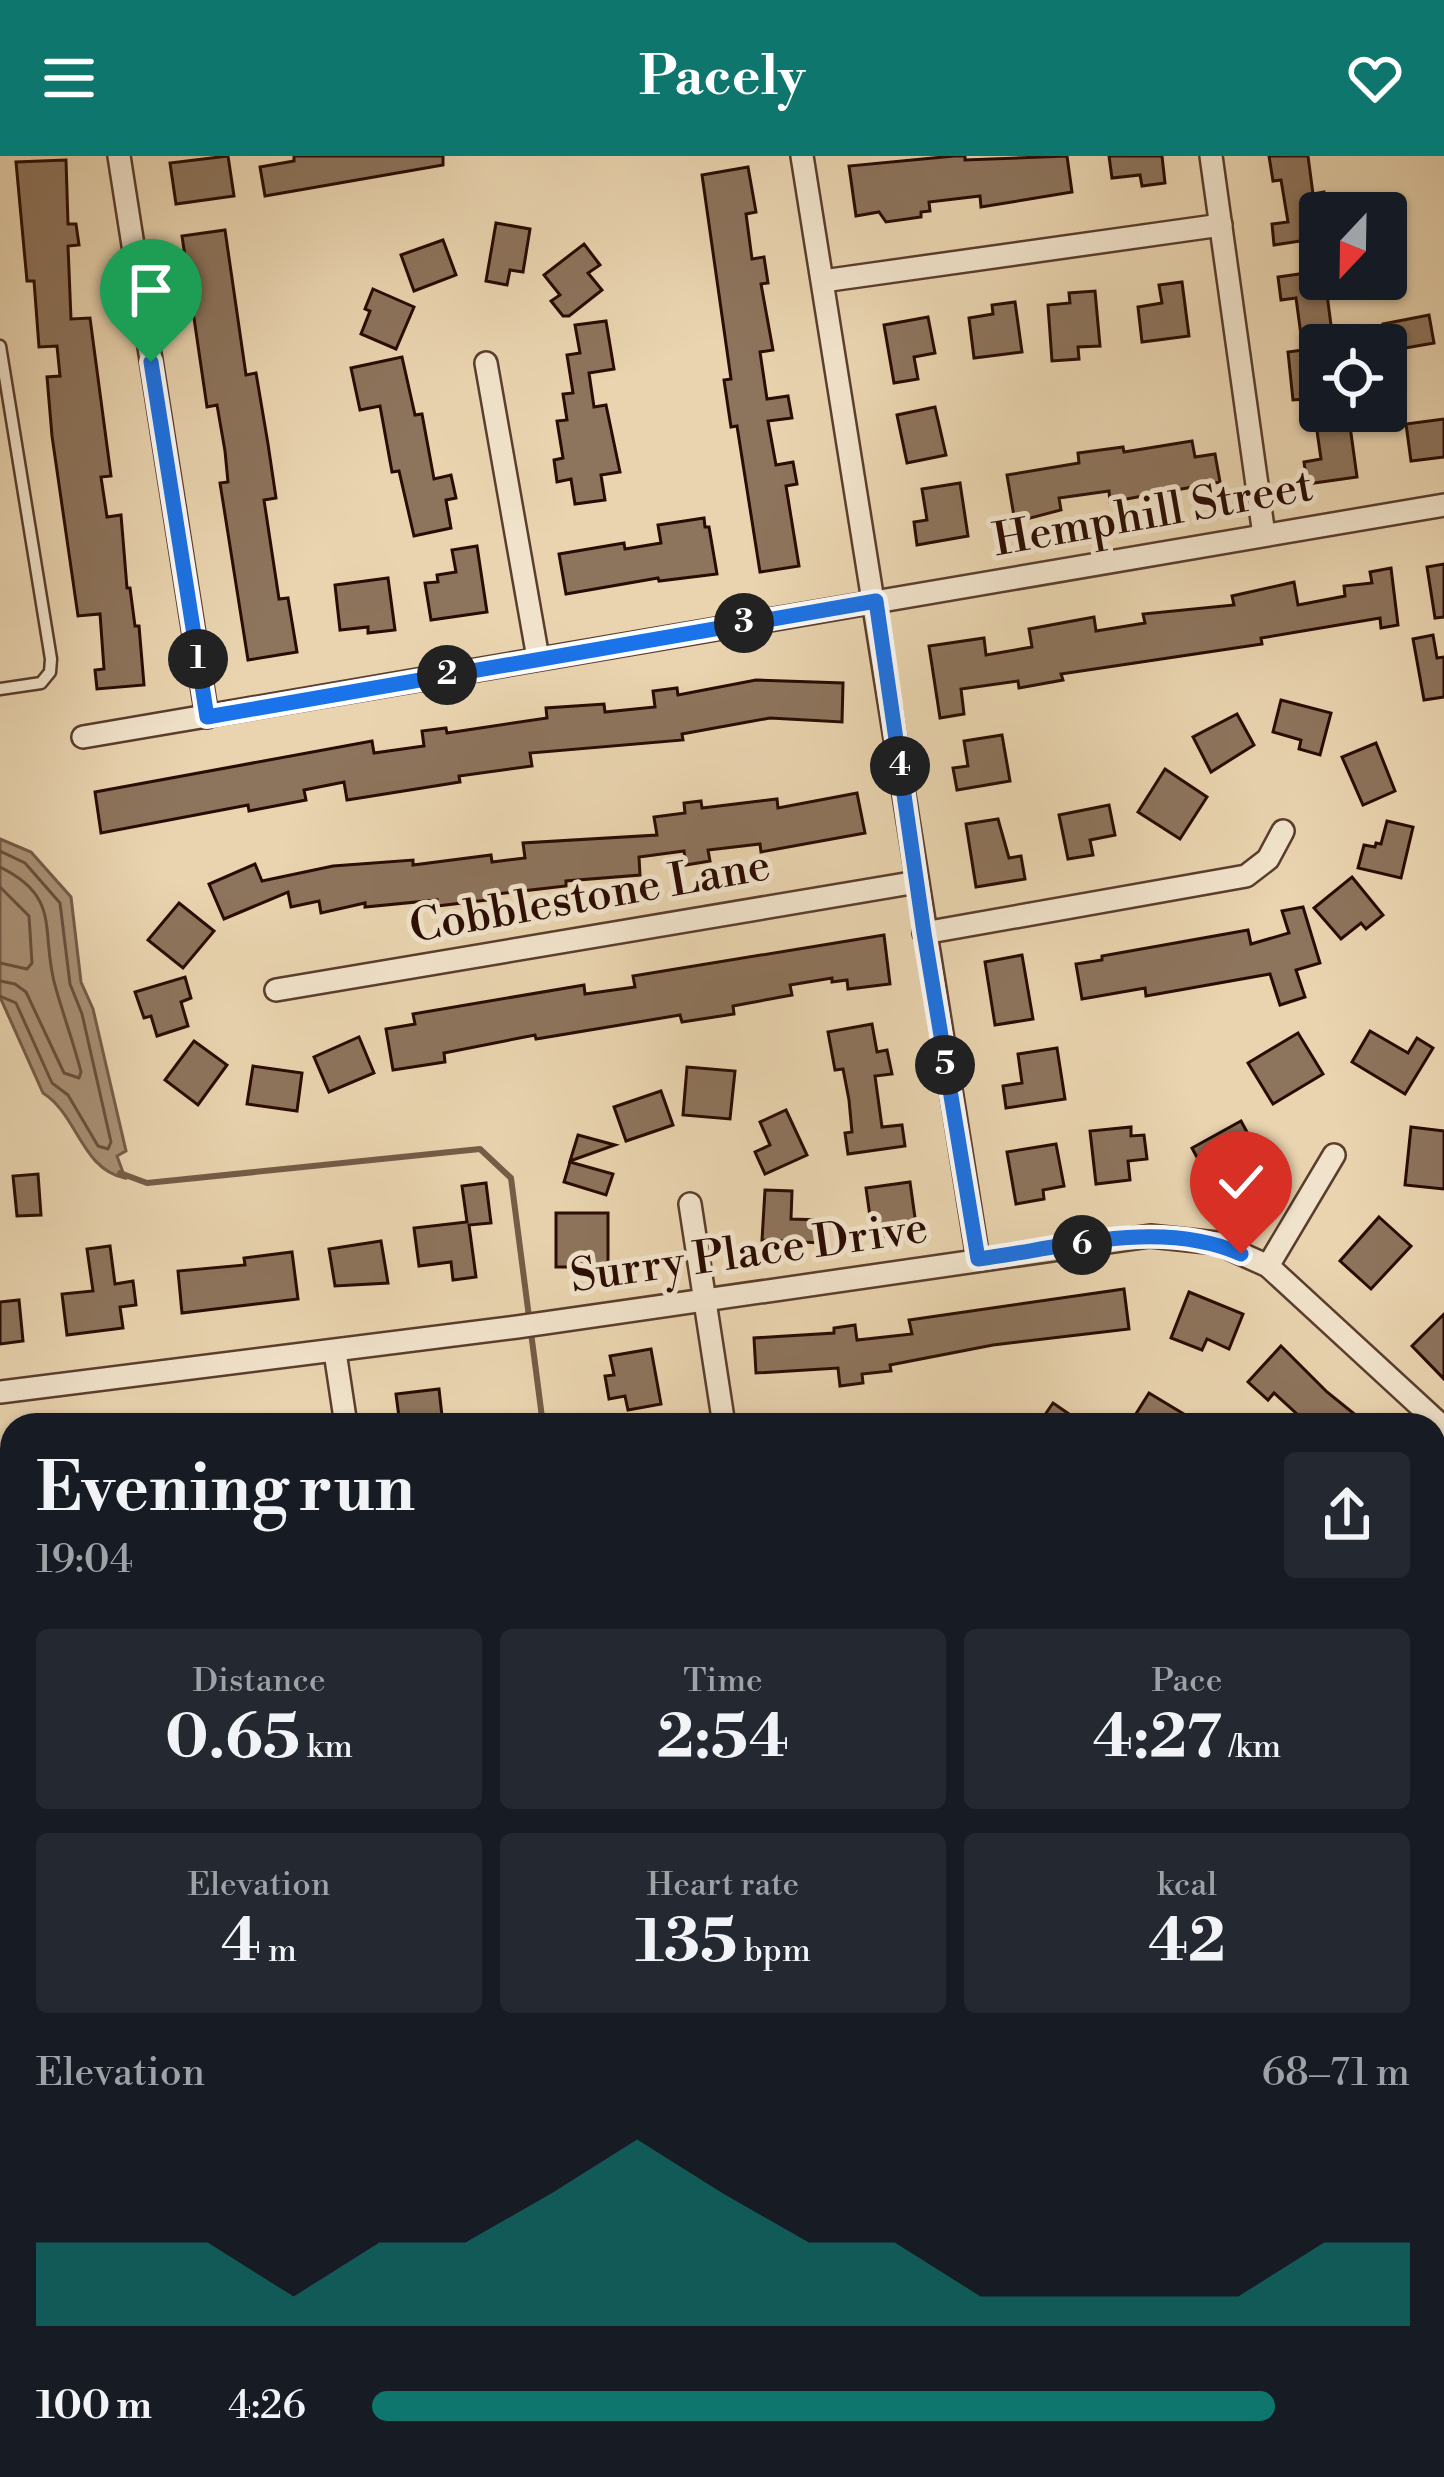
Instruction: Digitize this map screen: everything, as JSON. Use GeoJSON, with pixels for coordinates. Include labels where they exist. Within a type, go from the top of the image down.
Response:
{"type":"FeatureCollection","features":[{"type":"Feature","properties":{"kind":"street"},"geometry":{"type":"LineString","coordinates":[[119,156],[207,717]]}},
{"type":"Feature","properties":{"kind":"street"},"geometry":{"type":"LineString","coordinates":[[802,156],[978,1259]]}},
{"type":"Feature","properties":{"kind":"street"},"geometry":{"type":"LineString","coordinates":[[1211,156],[1264,535]]}},
{"type":"Feature","properties":{"kind":"street"},"geometry":{"type":"LineString","coordinates":[[823,281],[1221,225]]}},
{"type":"Feature","properties":{"kind":"street"},"geometry":{"type":"LineString","coordinates":[[486,363],[538,658]]}},
{"type":"Feature","properties":{"kind":"street","name":"Hemphill Street"},"geometry":{"type":"LineString","coordinates":[[83,737],[1444,506]]}},
{"type":"Feature","properties":{"kind":"street"},"geometry":{"type":"LineString","coordinates":[[924,933],[1246,876],[1268,860],[1283,831]]}},
{"type":"Feature","properties":{"kind":"street","name":"Cobblestone Lane"},"geometry":{"type":"LineString","coordinates":[[276,990],[917,882]]}},
{"type":"Feature","properties":{"kind":"street"},"geometry":{"type":"LineString","coordinates":[[1268,1267],[1334,1155]]}},
{"type":"Feature","properties":{"kind":"street"},"geometry":{"type":"LineString","coordinates":[[690,1204],[722,1413]]}},
{"type":"Feature","properties":{"kind":"street","name":"Surry Place Drive"},"geometry":{"type":"LineString","coordinates":[[0,1392],[335,1352],[1150,1236],[1217,1243],[1268,1267],[1427,1413]]}},
{"type":"Feature","properties":{"kind":"street"},"geometry":{"type":"LineString","coordinates":[[335,1352],[344,1413]]}},
{"type":"Feature","properties":{"kind":"lane"},"geometry":{"type":"LineString","coordinates":[[0,346],[51,659],[47,679],[41,683],[0,689]]}},
{"type":"Feature","properties":{"kind":"water"},"geometry":{"type":"Polygon","coordinates":[[[0,839],[31,852],[71,897],[81,982],[93,1009],[126,1151],[117,1156],[125,1178],[99,1164],[43,1093],[0,997],[0,839]]]}},
{"type":"Feature","properties":{"kind":"building"},"geometry":{"type":"Polygon","coordinates":[[[228,156],[234,196],[176,204],[170,163],[228,156]]]}},
{"type":"Feature","properties":{"kind":"building"},"geometry":{"type":"Polygon","coordinates":[[[294,156],[443,156],[443,165],[265,196],[260,167],[294,161],[294,156]]]}},
{"type":"Feature","properties":{"kind":"building"},"geometry":{"type":"Polygon","coordinates":[[[965,156],[965,160],[1067,156],[1072,192],[981,207],[980,196],[929,202],[930,211],[921,212],[921,217],[886,222],[879,212],[856,216],[849,166],[965,156]]]}},
{"type":"Feature","properties":{"kind":"building"},"geometry":{"type":"Polygon","coordinates":[[[1109,156],[1162,156],[1165,183],[1142,186],[1140,175],[1112,178],[1109,156]]]}},
{"type":"Feature","properties":{"kind":"building"},"geometry":{"type":"Polygon","coordinates":[[[1269,156],[1308,156],[1313,192],[1299,192],[1299,241],[1274,245],[1272,224],[1288,222],[1281,180],[1273,181],[1269,156]]]}},
{"type":"Feature","properties":{"kind":"building"},"geometry":{"type":"Polygon","coordinates":[[[66,160],[68,224],[76,224],[79,245],[68,246],[71,319],[90,318],[111,476],[101,477],[107,517],[121,515],[127,588],[135,626],[139,626],[144,685],[97,689],[95,670],[104,669],[100,614],[78,616],[52,436],[47,377],[60,376],[57,346],[39,347],[34,281],[27,281],[16,162],[66,160]]]}},
{"type":"Feature","properties":{"kind":"building"},"geometry":{"type":"Polygon","coordinates":[[[748,167],[756,212],[746,214],[752,259],[764,257],[768,283],[761,284],[773,350],[760,352],[767,399],[788,396],[792,418],[768,421],[776,465],[793,462],[797,484],[786,486],[799,566],[760,572],[737,426],[731,427],[724,380],[731,379],[702,175],[748,167]]]}},
{"type":"Feature","properties":{"kind":"building"},"geometry":{"type":"Polygon","coordinates":[[[496,223],[530,229],[523,272],[510,270],[507,285],[486,281],[496,223]]]}},
{"type":"Feature","properties":{"kind":"building"},"geometry":{"type":"Polygon","coordinates":[[[225,230],[246,375],[256,373],[276,498],[264,500],[279,599],[288,598],[297,652],[248,660],[220,483],[228,482],[225,451],[217,405],[207,407],[182,236],[225,230]]]}},
{"type":"Feature","properties":{"kind":"building"},"geometry":{"type":"Polygon","coordinates":[[[443,240],[456,275],[414,291],[401,255],[443,240]]]}},
{"type":"Feature","properties":{"kind":"building"},"geometry":{"type":"Polygon","coordinates":[[[584,244],[600,265],[588,273],[602,290],[563,316],[551,301],[560,295],[544,275],[584,244]]]}},
{"type":"Feature","properties":{"kind":"building"},"geometry":{"type":"Polygon","coordinates":[[[1299,274],[1299,300],[1328,300],[1331,324],[1300,324],[1296,298],[1281,300],[1278,277],[1299,274]]]}},
{"type":"Feature","properties":{"kind":"building"},"geometry":{"type":"Polygon","coordinates":[[[1182,282],[1189,336],[1142,342],[1138,307],[1162,303],[1159,285],[1182,282]]]}},
{"type":"Feature","properties":{"kind":"building"},"geometry":{"type":"Polygon","coordinates":[[[373,289],[414,307],[396,349],[361,334],[373,289]]]}},
{"type":"Feature","properties":{"kind":"building"},"geometry":{"type":"Polygon","coordinates":[[[1095,291],[1100,346],[1078,347],[1079,359],[1052,361],[1048,305],[1070,303],[1069,293],[1095,291]]]}},
{"type":"Feature","properties":{"kind":"building"},"geometry":{"type":"Polygon","coordinates":[[[1015,302],[1022,352],[974,358],[969,318],[993,314],[992,305],[1015,302]]]}},
{"type":"Feature","properties":{"kind":"building"},"geometry":{"type":"Polygon","coordinates":[[[1429,315],[1434,343],[1407,348],[1407,324],[1383,324],[1429,315]]]}},
{"type":"Feature","properties":{"kind":"building"},"geometry":{"type":"Polygon","coordinates":[[[928,317],[935,353],[914,357],[918,379],[894,383],[884,325],[928,317]]]}},
{"type":"Feature","properties":{"kind":"building"},"geometry":{"type":"Polygon","coordinates":[[[606,321],[614,369],[589,373],[594,407],[606,405],[620,472],[601,475],[605,500],[575,504],[571,479],[557,482],[554,460],[563,458],[557,421],[567,420],[563,394],[573,393],[567,355],[580,353],[575,325],[606,321]]]}},
{"type":"Feature","properties":{"kind":"building"},"geometry":{"type":"Polygon","coordinates":[[[1299,351],[1299,400],[1293,400],[1288,352],[1299,351]]]}},
{"type":"Feature","properties":{"kind":"building"},"geometry":{"type":"Polygon","coordinates":[[[402,357],[415,415],[422,414],[434,479],[451,475],[456,498],[446,500],[451,528],[414,536],[399,471],[392,472],[380,406],[360,410],[351,368],[402,357]]]}},
{"type":"Feature","properties":{"kind":"building"},"geometry":{"type":"Polygon","coordinates":[[[935,407],[946,455],[907,463],[897,415],[935,407]]]}},
{"type":"Feature","properties":{"kind":"building"},"geometry":{"type":"Polygon","coordinates":[[[1444,419],[1444,457],[1411,461],[1407,424],[1444,419]]]}},
{"type":"Feature","properties":{"kind":"building"},"geometry":{"type":"Polygon","coordinates":[[[1317,432],[1351,432],[1357,477],[1307,484],[1304,462],[1321,459],[1317,432]]]}},
{"type":"Feature","properties":{"kind":"building"},"geometry":{"type":"Polygon","coordinates":[[[1192,441],[1195,457],[1215,454],[1220,482],[1110,502],[1109,491],[1059,498],[1061,510],[1015,522],[1007,475],[1079,463],[1078,453],[1123,447],[1124,452],[1192,441]]]}},
{"type":"Feature","properties":{"kind":"building"},"geometry":{"type":"Polygon","coordinates":[[[960,483],[968,536],[917,545],[914,522],[927,520],[922,489],[960,483]]]}},
{"type":"Feature","properties":{"kind":"building"},"geometry":{"type":"Polygon","coordinates":[[[704,518],[717,574],[658,578],[566,594],[559,554],[624,543],[625,549],[661,543],[658,525],[704,518]]]}},
{"type":"Feature","properties":{"kind":"building"},"geometry":{"type":"Polygon","coordinates":[[[477,546],[487,612],[431,620],[425,583],[456,572],[452,550],[477,546]]]}},
{"type":"Feature","properties":{"kind":"building"},"geometry":{"type":"Polygon","coordinates":[[[1444,564],[1444,617],[1435,618],[1427,567],[1444,564]]]}},
{"type":"Feature","properties":{"kind":"building"},"geometry":{"type":"Polygon","coordinates":[[[1391,568],[1398,625],[1381,628],[1380,618],[1261,638],[1262,644],[1061,674],[1063,680],[1019,688],[1018,681],[961,689],[964,714],[940,718],[929,646],[984,638],[986,655],[1032,647],[1029,629],[1094,617],[1096,631],[1145,623],[1143,614],[1234,605],[1232,596],[1294,582],[1298,605],[1345,596],[1344,586],[1372,583],[1370,572],[1391,568]]]}},
{"type":"Feature","properties":{"kind":"building"},"geometry":{"type":"Polygon","coordinates":[[[388,578],[395,630],[340,630],[335,585],[388,578]]]}},
{"type":"Feature","properties":{"kind":"building"},"geometry":{"type":"Polygon","coordinates":[[[1433,635],[1437,658],[1444,657],[1444,697],[1424,700],[1413,639],[1433,635]]]}},
{"type":"Feature","properties":{"kind":"building"},"geometry":{"type":"Polygon","coordinates":[[[756,680],[843,683],[842,722],[770,718],[682,734],[683,740],[530,753],[532,766],[459,776],[460,782],[347,800],[344,782],[304,790],[306,800],[249,811],[248,805],[101,833],[95,792],[372,741],[374,753],[424,746],[422,731],[446,728],[447,733],[547,718],[546,708],[604,704],[605,712],[655,707],[653,691],[677,688],[678,695],[756,680]]]}},
{"type":"Feature","properties":{"kind":"building"},"geometry":{"type":"Polygon","coordinates":[[[1281,700],[1331,713],[1320,755],[1299,749],[1301,740],[1273,732],[1281,700]]]}},
{"type":"Feature","properties":{"kind":"building"},"geometry":{"type":"Polygon","coordinates":[[[1237,714],[1254,745],[1211,772],[1193,737],[1237,714]]]}},
{"type":"Feature","properties":{"kind":"building"},"geometry":{"type":"Polygon","coordinates":[[[1002,735],[1010,781],[957,790],[953,768],[968,766],[964,741],[1002,735]]]}},
{"type":"Feature","properties":{"kind":"building"},"geometry":{"type":"Polygon","coordinates":[[[1376,743],[1395,791],[1363,805],[1342,757],[1376,743]]]}},
{"type":"Feature","properties":{"kind":"building"},"geometry":{"type":"Polygon","coordinates":[[[1165,769],[1207,797],[1180,839],[1138,812],[1165,769]]]}},
{"type":"Feature","properties":{"kind":"building"},"geometry":{"type":"Polygon","coordinates":[[[857,793],[865,833],[761,852],[760,844],[708,850],[710,861],[686,865],[684,851],[639,857],[640,875],[566,881],[566,886],[496,894],[496,899],[437,906],[437,900],[365,907],[365,903],[321,913],[319,901],[291,907],[288,892],[224,919],[209,884],[255,864],[262,881],[333,866],[413,860],[413,865],[491,855],[492,862],[525,858],[523,843],[657,835],[654,817],[685,813],[684,803],[701,801],[702,808],[777,799],[778,808],[857,793]]]}},
{"type":"Feature","properties":{"kind":"building"},"geometry":{"type":"Polygon","coordinates":[[[1109,805],[1115,835],[1090,840],[1093,855],[1068,859],[1059,815],[1109,805]]]}},
{"type":"Feature","properties":{"kind":"building"},"geometry":{"type":"Polygon","coordinates":[[[998,819],[1009,858],[1021,856],[1025,879],[976,887],[966,824],[998,819]]]}},
{"type":"Feature","properties":{"kind":"building"},"geometry":{"type":"Polygon","coordinates":[[[1387,821],[1413,827],[1401,878],[1358,868],[1364,845],[1381,844],[1387,821]]]}},
{"type":"Feature","properties":{"kind":"building"},"geometry":{"type":"Polygon","coordinates":[[[1352,877],[1383,915],[1366,929],[1361,923],[1341,939],[1314,908],[1352,877]]]}},
{"type":"Feature","properties":{"kind":"building"},"geometry":{"type":"Polygon","coordinates":[[[179,903],[214,931],[183,968],[148,940],[179,903]]]}},
{"type":"Feature","properties":{"kind":"building"},"geometry":{"type":"Polygon","coordinates":[[[1303,907],[1320,963],[1296,970],[1305,997],[1280,1005],[1270,974],[1146,996],[1145,988],[1082,999],[1076,964],[1248,930],[1251,944],[1289,933],[1282,911],[1303,907]]]}},
{"type":"Feature","properties":{"kind":"building"},"geometry":{"type":"Polygon","coordinates":[[[884,935],[890,984],[848,989],[847,980],[832,982],[832,978],[790,985],[792,995],[733,1006],[734,1014],[682,1022],[680,1015],[536,1039],[535,1035],[444,1053],[445,1062],[393,1070],[386,1029],[415,1024],[413,1014],[584,985],[585,994],[635,987],[633,976],[884,935]]]}},
{"type":"Feature","properties":{"kind":"building"},"geometry":{"type":"Polygon","coordinates":[[[1022,955],[1033,1019],[995,1025],[985,962],[1022,955]]]}},
{"type":"Feature","properties":{"kind":"building"},"geometry":{"type":"Polygon","coordinates":[[[185,977],[191,998],[181,1002],[188,1026],[157,1036],[135,992],[185,977]]]}},
{"type":"Feature","properties":{"kind":"building"},"geometry":{"type":"Polygon","coordinates":[[[872,1024],[877,1052],[887,1050],[892,1074],[875,1076],[882,1127],[902,1125],[905,1146],[848,1154],[849,1100],[843,1069],[835,1070],[828,1032],[872,1024]]]}},
{"type":"Feature","properties":{"kind":"building"},"geometry":{"type":"Polygon","coordinates":[[[1370,1031],[1408,1053],[1417,1038],[1433,1048],[1405,1094],[1352,1062],[1370,1031]]]}},
{"type":"Feature","properties":{"kind":"building"},"geometry":{"type":"Polygon","coordinates":[[[1298,1033],[1323,1074],[1273,1104],[1248,1063],[1298,1033]]]}},
{"type":"Feature","properties":{"kind":"building"},"geometry":{"type":"Polygon","coordinates":[[[359,1037],[374,1073],[329,1092],[314,1057],[359,1037]]]}},
{"type":"Feature","properties":{"kind":"building"},"geometry":{"type":"Polygon","coordinates":[[[194,1041],[227,1065],[198,1105],[165,1080],[194,1041]]]}},
{"type":"Feature","properties":{"kind":"building"},"geometry":{"type":"Polygon","coordinates":[[[1057,1048],[1065,1099],[1006,1108],[1003,1086],[1022,1083],[1018,1054],[1057,1048]]]}},
{"type":"Feature","properties":{"kind":"building"},"geometry":{"type":"Polygon","coordinates":[[[253,1066],[302,1073],[297,1111],[247,1104],[253,1066]]]}},
{"type":"Feature","properties":{"kind":"building"},"geometry":{"type":"Polygon","coordinates":[[[687,1067],[735,1071],[730,1119],[683,1115],[687,1067]]]}},
{"type":"Feature","properties":{"kind":"building"},"geometry":{"type":"Polygon","coordinates":[[[661,1091],[673,1125],[626,1141],[614,1107],[661,1091]]]}},
{"type":"Feature","properties":{"kind":"building"},"geometry":{"type":"Polygon","coordinates":[[[786,1110],[807,1155],[765,1174],[755,1152],[770,1145],[760,1122],[786,1110]]]}},
{"type":"Feature","properties":{"kind":"building"},"geometry":{"type":"Polygon","coordinates":[[[1241,1121],[1263,1162],[1214,1189],[1192,1148],[1241,1121]]]}},
{"type":"Feature","properties":{"kind":"building"},"geometry":{"type":"Polygon","coordinates":[[[1131,1127],[1131,1136],[1144,1135],[1147,1159],[1128,1161],[1130,1180],[1096,1184],[1090,1131],[1131,1127]]]}},
{"type":"Feature","properties":{"kind":"building"},"geometry":{"type":"Polygon","coordinates":[[[1411,1127],[1444,1131],[1444,1189],[1405,1185],[1411,1127]]]}},
{"type":"Feature","properties":{"kind":"building"},"geometry":{"type":"Polygon","coordinates":[[[578,1135],[615,1145],[570,1161],[578,1135]]]}},
{"type":"Feature","properties":{"kind":"building"},"geometry":{"type":"Polygon","coordinates":[[[1056,1144],[1064,1186],[1043,1190],[1044,1199],[1016,1204],[1007,1152],[1056,1144]]]}},
{"type":"Feature","properties":{"kind":"building"},"geometry":{"type":"Polygon","coordinates":[[[570,1162],[613,1174],[606,1195],[564,1182],[570,1162]]]}},
{"type":"Feature","properties":{"kind":"building"},"geometry":{"type":"Polygon","coordinates":[[[38,1174],[41,1215],[17,1216],[13,1176],[38,1174]]]}},
{"type":"Feature","properties":{"kind":"building"},"geometry":{"type":"Polygon","coordinates":[[[910,1182],[917,1232],[873,1238],[866,1188],[910,1182]]]}},
{"type":"Feature","properties":{"kind":"building"},"geometry":{"type":"Polygon","coordinates":[[[486,1183],[491,1223],[469,1225],[476,1277],[453,1280],[451,1262],[419,1266],[414,1228],[467,1222],[462,1186],[486,1183]]]}},
{"type":"Feature","properties":{"kind":"building"},"geometry":{"type":"Polygon","coordinates":[[[765,1190],[792,1191],[791,1219],[822,1220],[821,1243],[762,1240],[765,1190]]]}},
{"type":"Feature","properties":{"kind":"building"},"geometry":{"type":"Polygon","coordinates":[[[556,1213],[608,1213],[608,1267],[556,1267],[556,1213]]]}},
{"type":"Feature","properties":{"kind":"building"},"geometry":{"type":"Polygon","coordinates":[[[1379,1217],[1411,1246],[1371,1289],[1340,1261],[1379,1217]]]}},
{"type":"Feature","properties":{"kind":"building"},"geometry":{"type":"Polygon","coordinates":[[[381,1241],[388,1283],[335,1286],[329,1249],[381,1241]]]}},
{"type":"Feature","properties":{"kind":"building"},"geometry":{"type":"Polygon","coordinates":[[[110,1246],[115,1284],[133,1281],[136,1305],[120,1307],[123,1328],[67,1335],[62,1294],[93,1291],[87,1249],[110,1246]]]}},
{"type":"Feature","properties":{"kind":"building"},"geometry":{"type":"Polygon","coordinates":[[[292,1252],[298,1299],[182,1313],[178,1271],[245,1265],[244,1258],[292,1252]]]}},
{"type":"Feature","properties":{"kind":"building"},"geometry":{"type":"Polygon","coordinates":[[[1124,1289],[1129,1329],[993,1345],[890,1365],[891,1371],[862,1374],[863,1383],[840,1386],[838,1368],[756,1373],[754,1338],[834,1333],[834,1328],[855,1325],[857,1340],[912,1334],[909,1320],[1124,1289]]]}},
{"type":"Feature","properties":{"kind":"building"},"geometry":{"type":"Polygon","coordinates":[[[1189,1292],[1243,1314],[1229,1349],[1207,1339],[1202,1350],[1171,1338],[1189,1292]]]}},
{"type":"Feature","properties":{"kind":"building"},"geometry":{"type":"Polygon","coordinates":[[[19,1300],[23,1341],[0,1344],[0,1302],[19,1300]]]}},
{"type":"Feature","properties":{"kind":"building"},"geometry":{"type":"Polygon","coordinates":[[[1444,1314],[1444,1379],[1412,1346],[1444,1314]]]}},
{"type":"Feature","properties":{"kind":"building"},"geometry":{"type":"Polygon","coordinates":[[[1281,1346],[1353,1413],[1296,1413],[1274,1393],[1268,1400],[1248,1382],[1281,1346]]]}},
{"type":"Feature","properties":{"kind":"building"},"geometry":{"type":"Polygon","coordinates":[[[651,1349],[661,1404],[628,1410],[625,1396],[609,1399],[605,1376],[614,1375],[610,1356],[651,1349]]]}},
{"type":"Feature","properties":{"kind":"building"},"geometry":{"type":"Polygon","coordinates":[[[439,1389],[442,1413],[398,1413],[396,1394],[439,1389]]]}},
{"type":"Feature","properties":{"kind":"building"},"geometry":{"type":"Polygon","coordinates":[[[1149,1393],[1182,1413],[1136,1413],[1149,1393]]]}},
{"type":"Feature","properties":{"kind":"building"},"geometry":{"type":"Polygon","coordinates":[[[1053,1403],[1068,1413],[1046,1413],[1053,1403]]]}},
{"type":"Feature","properties":{"kind":"waterway"},"geometry":{"type":"LineString","coordinates":[[120,1173],[147,1183],[480,1149],[511,1178],[541,1413]]}},
{"type":"Feature","properties":{"kind":"route"},"geometry":{"type":"LineString","coordinates":[[151,362],[207,717],[876,601],[978,1259],[1150,1236],[1217,1243],[1241,1254]]}}]}
